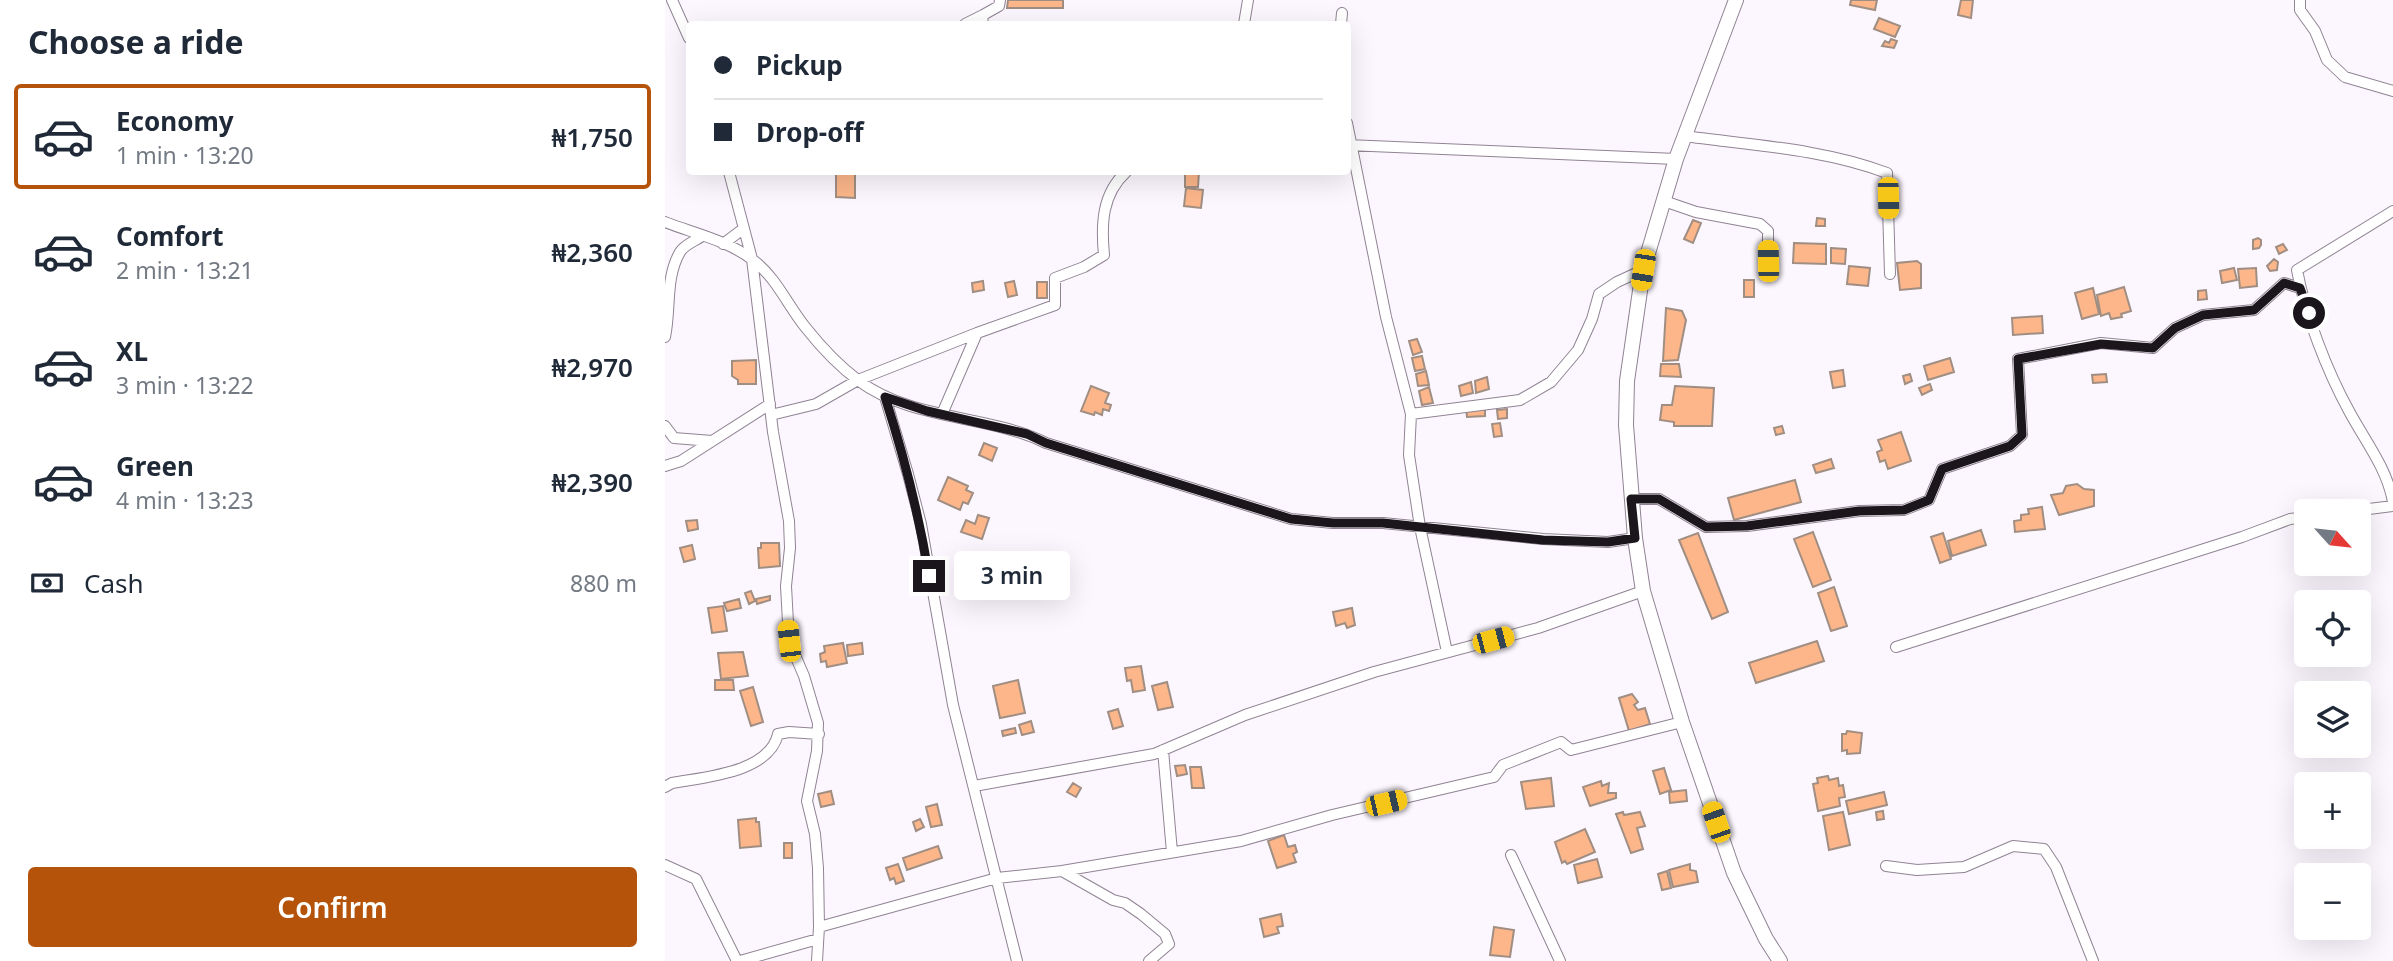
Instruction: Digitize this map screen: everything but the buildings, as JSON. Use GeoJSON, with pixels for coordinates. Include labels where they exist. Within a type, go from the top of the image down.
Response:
{"type":"FeatureCollection","features":[{"type":"Feature","properties":{"kind":"street"},"geometry":{"type":"LineString","coordinates":[[672,0],[686,31]]}},
{"type":"Feature","properties":{"kind":"street"},"geometry":{"type":"LineString","coordinates":[[983,20],[999,6],[1000,0]]}},
{"type":"Feature","properties":{"kind":"street"},"geometry":{"type":"LineString","coordinates":[[1244,21],[1248,0]]}},
{"type":"Feature","properties":{"kind":"street"},"geometry":{"type":"LineString","coordinates":[[1736,0],[1676,159],[1643,270],[1627,381],[1626,425],[1631,499],[1643,591],[1682,722],[1734,873],[1766,939],[1780,961]]}},
{"type":"Feature","properties":{"kind":"street"},"geometry":{"type":"LineString","coordinates":[[2300,0],[2300,10],[2315,31],[2327,60],[2345,77],[2393,91]]}},
{"type":"Feature","properties":{"kind":"street"},"geometry":{"type":"LineString","coordinates":[[1684,136],[1788,150],[1864,164],[1887,173],[1889,274]]}},
{"type":"Feature","properties":{"kind":"street"},"geometry":{"type":"LineString","coordinates":[[1351,145],[1676,159]]}},
{"type":"Feature","properties":{"kind":"street"},"geometry":{"type":"LineString","coordinates":[[1351,150],[1386,317],[1412,414],[1409,455],[1420,527],[1447,652]]}},
{"type":"Feature","properties":{"kind":"street"},"geometry":{"type":"LineString","coordinates":[[730,175],[752,259],[770,409],[789,521],[790,548],[786,586],[789,641],[804,676],[818,723],[819,734],[807,801],[815,834],[819,927],[817,961]]}},
{"type":"Feature","properties":{"kind":"street"},"geometry":{"type":"LineString","coordinates":[[665,466],[681,461],[770,409],[816,404],[858,380],[1055,304],[1055,278],[1084,267],[1104,255],[1101,223],[1115,182],[1123,175]]}},
{"type":"Feature","properties":{"kind":"street"},"geometry":{"type":"LineString","coordinates":[[1664,201],[1696,212],[1760,224],[1768,231],[1768,261]]}},
{"type":"Feature","properties":{"kind":"street"},"geometry":{"type":"LineString","coordinates":[[2371,508],[2393,504],[2389,481],[2347,408],[2318,339],[2300,288],[2297,270],[2393,211]]}},
{"type":"Feature","properties":{"kind":"street"},"geometry":{"type":"LineString","coordinates":[[665,222],[723,244],[752,259],[773,281],[805,327],[827,352],[858,380],[885,397],[1027,434],[1046,443],[1291,519],[1420,527],[1543,540],[1608,542],[1635,538]]}},
{"type":"Feature","properties":{"kind":"street"},"geometry":{"type":"LineString","coordinates":[[723,244],[743,229]]}},
{"type":"Feature","properties":{"kind":"street"},"geometry":{"type":"LineString","coordinates":[[665,337],[666,292],[672,268],[681,250],[702,236]]}},
{"type":"Feature","properties":{"kind":"street"},"geometry":{"type":"LineString","coordinates":[[1412,414],[1520,400],[1551,382],[1578,350],[1592,319],[1599,294],[1643,270]]}},
{"type":"Feature","properties":{"kind":"street"},"geometry":{"type":"LineString","coordinates":[[1631,499],[1659,499],[1706,527],[1747,526],[1859,511],[1904,510],[1929,500],[1942,469],[2010,446],[2022,435],[2018,359],[2101,344],[2153,348],[2175,328],[2203,315],[2254,310],[2284,283],[2300,288]]}},
{"type":"Feature","properties":{"kind":"street"},"geometry":{"type":"LineString","coordinates":[[943,414],[977,332]]}},
{"type":"Feature","properties":{"kind":"street"},"geometry":{"type":"LineString","coordinates":[[885,397],[921,524],[946,668],[1017,961]]}},
{"type":"Feature","properties":{"kind":"street"},"geometry":{"type":"LineString","coordinates":[[665,426],[674,438],[712,441]]}},
{"type":"Feature","properties":{"kind":"street"},"geometry":{"type":"LineString","coordinates":[[1896,647],[2294,519]]}},
{"type":"Feature","properties":{"kind":"street"},"geometry":{"type":"LineString","coordinates":[[974,786],[1154,754],[1245,715],[1374,672],[1538,628],[1643,591]]}},
{"type":"Feature","properties":{"kind":"street"},"geometry":{"type":"LineString","coordinates":[[819,927],[997,878],[1062,871],[1241,841],[1332,815],[1494,777],[1503,765],[1561,742],[1571,750],[1682,722]]}},
{"type":"Feature","properties":{"kind":"street"},"geometry":{"type":"LineString","coordinates":[[665,788],[672,783],[749,766],[774,745],[778,734],[819,734]]}},
{"type":"Feature","properties":{"kind":"street"},"geometry":{"type":"LineString","coordinates":[[1163,750],[1172,852]]}},
{"type":"Feature","properties":{"kind":"street"},"geometry":{"type":"LineString","coordinates":[[1886,866],[1917,870],[1964,867],[2013,845],[2044,849],[2056,867],[2093,961]]}},
{"type":"Feature","properties":{"kind":"street"},"geometry":{"type":"LineString","coordinates":[[1511,855],[1560,961]]}},
{"type":"Feature","properties":{"kind":"street"},"geometry":{"type":"LineString","coordinates":[[665,865],[696,879],[738,961],[818,939]]}},
{"type":"Feature","properties":{"kind":"street"},"geometry":{"type":"LineString","coordinates":[[1062,871],[1113,900],[1125,903],[1165,934],[1169,944],[1149,961]]}},
{"type":"Feature","properties":{"kind":"route"},"geometry":{"type":"LineString","coordinates":[[929,576],[921,524],[885,397],[927,411],[1027,434],[1046,443],[1291,519],[1333,523],[1383,523],[1543,540],[1620,542],[1635,538],[1631,499],[1659,499],[1706,527],[1790,522],[1859,511],[1904,510],[1929,500],[1942,469],[2010,446],[2022,435],[2018,359],[2101,344],[2153,348],[2175,328],[2203,315],[2254,310],[2284,283],[2300,288],[2309,313]]}}]}
